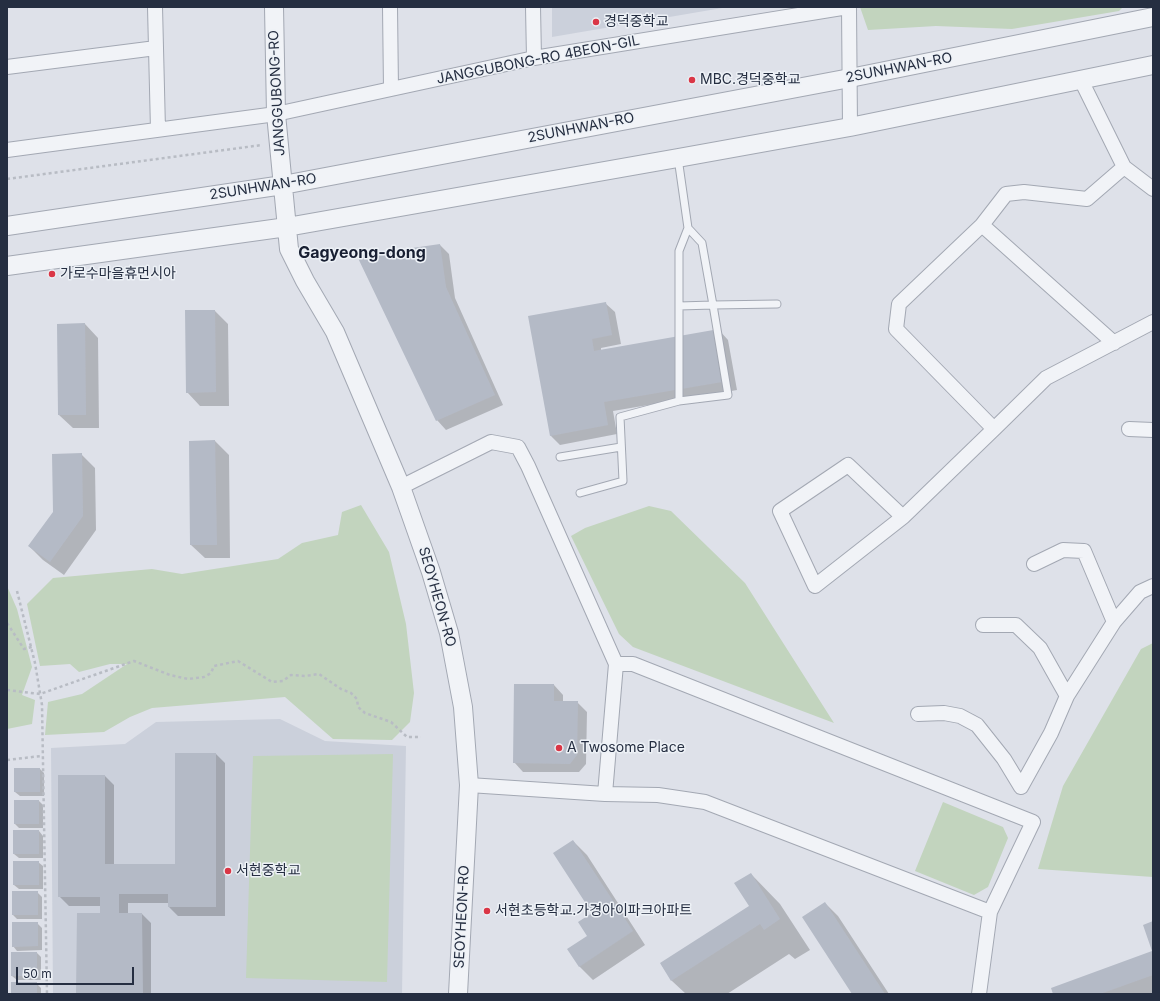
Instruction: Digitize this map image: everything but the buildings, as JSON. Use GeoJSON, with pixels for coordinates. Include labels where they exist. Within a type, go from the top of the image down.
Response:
{"type":"FeatureCollection","features":[{"type":"Feature","properties":{"kind":"street"},"geometry":{"type":"LineString","coordinates":[[155,7],[158,130]]}},
{"type":"Feature","properties":{"kind":"street","name":"JANGGUBONG-RO"},"geometry":{"type":"LineString","coordinates":[[274,7],[276,114],[287,227]]}},
{"type":"Feature","properties":{"kind":"street"},"geometry":{"type":"LineString","coordinates":[[534,7],[534,58]]}},
{"type":"Feature","properties":{"kind":"street"},"geometry":{"type":"LineString","coordinates":[[848,7],[850,128]]}},
{"type":"Feature","properties":{"kind":"street","name":"JANGGUBONG-RO 4BEON-GIL"},"geometry":{"type":"LineString","coordinates":[[7,150],[276,114],[534,58],[848,7]]}},
{"type":"Feature","properties":{"kind":"street"},"geometry":{"type":"LineString","coordinates":[[391,89],[393,8]]}},
{"type":"Feature","properties":{"kind":"street","name":"2SUNHWAN-RO"},"geometry":{"type":"LineString","coordinates":[[7,226],[283,185],[850,78],[1153,17]]}},
{"type":"Feature","properties":{"kind":"street"},"geometry":{"type":"LineString","coordinates":[[7,67],[156,48]]}},
{"type":"Feature","properties":{"kind":"street"},"geometry":{"type":"LineString","coordinates":[[7,266],[287,227],[850,128],[1153,65]]}},
{"type":"Feature","properties":{"kind":"street"},"geometry":{"type":"LineString","coordinates":[[1081,80],[1124,167],[1153,189]]}},
{"type":"Feature","properties":{"kind":"street"},"geometry":{"type":"LineString","coordinates":[[994,429],[896,329],[899,304],[982,225],[1006,194],[1024,192],[1087,199],[1124,167]]}},
{"type":"Feature","properties":{"kind":"street"},"geometry":{"type":"LineString","coordinates":[[982,225],[1114,343]]}},
{"type":"Feature","properties":{"kind":"street","name":"SEOYHEON-RO"},"geometry":{"type":"LineString","coordinates":[[287,227],[290,249],[305,281],[335,332],[401,487],[431,572],[449,633],[463,707],[469,785],[458,994]]}},
{"type":"Feature","properties":{"kind":"street"},"geometry":{"type":"LineString","coordinates":[[903,517],[848,465],[780,511],[815,586],[903,517],[1046,378],[1153,322]]}},
{"type":"Feature","properties":{"kind":"street"},"geometry":{"type":"LineString","coordinates":[[1130,429],[1153,430]]}},
{"type":"Feature","properties":{"kind":"street"},"geometry":{"type":"LineString","coordinates":[[401,487],[491,442],[518,447],[528,466],[616,664],[605,794]]}},
{"type":"Feature","properties":{"kind":"street"},"geometry":{"type":"LineString","coordinates":[[1034,564],[1063,550],[1084,552],[1114,622]]}},
{"type":"Feature","properties":{"kind":"street"},"geometry":{"type":"LineString","coordinates":[[918,714],[944,712],[960,716],[977,725],[1004,758],[1021,787],[1051,733],[1067,696],[1114,622],[1140,592],[1153,586]]}},
{"type":"Feature","properties":{"kind":"street"},"geometry":{"type":"LineString","coordinates":[[984,625],[1016,625],[1040,648],[1067,696]]}},
{"type":"Feature","properties":{"kind":"street"},"geometry":{"type":"LineString","coordinates":[[616,664],[633,664],[1033,822],[990,912],[979,994]]}},
{"type":"Feature","properties":{"kind":"street"},"geometry":{"type":"LineString","coordinates":[[469,785],[605,794],[658,795],[705,802],[990,912]]}},
{"type":"Feature","properties":{"kind":"lane"},"geometry":{"type":"LineString","coordinates":[[678,158],[688,228],[679,251],[679,401]]}},
{"type":"Feature","properties":{"kind":"lane"},"geometry":{"type":"LineString","coordinates":[[580,493],[623,480],[620,418],[679,401],[728,396],[702,243],[688,228]]}},
{"type":"Feature","properties":{"kind":"lane"},"geometry":{"type":"LineString","coordinates":[[679,306],[777,304]]}},
{"type":"Feature","properties":{"kind":"lane"},"geometry":{"type":"LineString","coordinates":[[560,457],[621,447]]}},
{"type":"Feature","properties":{"kind":"path"},"geometry":{"type":"LineString","coordinates":[[7,179],[262,145]]}},
{"type":"Feature","properties":{"kind":"path"},"geometry":{"type":"LineString","coordinates":[[17,591],[32,647],[40,694],[47,994]]}},
{"type":"Feature","properties":{"kind":"path"},"geometry":{"type":"LineString","coordinates":[[7,623],[24,649],[32,647]]}},
{"type":"Feature","properties":{"kind":"path"},"geometry":{"type":"LineString","coordinates":[[7,690],[40,694],[134,661],[170,675],[188,679],[204,677],[212,673],[214,666],[238,661],[272,682],[283,681],[291,675],[305,676],[320,674],[341,689],[351,693],[357,699],[358,707],[364,713],[391,722],[408,737],[421,737]]}},
{"type":"Feature","properties":{"kind":"path"},"geometry":{"type":"LineString","coordinates":[[7,760],[41,756]]}},
{"type":"Feature","properties":{"kind":"shaded area","name":"경덕중학교"},"geometry":{"type":"Polygon","coordinates":[[[552,7],[728,7],[552,37],[552,7]]]}},
{"type":"Feature","properties":{"kind":"shaded area","name":"서현중학교"},"geometry":{"type":"Polygon","coordinates":[[[280,719],[325,741],[406,746],[402,994],[53,994],[51,748],[125,744],[156,722],[280,719]]]}},
{"type":"Feature","properties":{"kind":"green space"},"geometry":{"type":"Polygon","coordinates":[[[860,7],[1123,7],[1119,11],[1012,29],[936,26],[868,30],[860,7]]]}},
{"type":"Feature","properties":{"kind":"green space"},"geometry":{"type":"Polygon","coordinates":[[[361,505],[389,552],[406,624],[414,693],[410,722],[392,740],[333,739],[285,697],[152,708],[130,717],[104,732],[45,735],[48,702],[82,694],[127,664],[110,664],[79,672],[70,664],[40,666],[27,604],[53,578],[152,569],[182,574],[278,559],[302,543],[338,535],[342,512],[361,505]]]}},
{"type":"Feature","properties":{"kind":"green space"},"geometry":{"type":"Polygon","coordinates":[[[649,506],[671,511],[745,583],[834,723],[633,647],[619,634],[571,536],[585,528],[649,506]]]}},
{"type":"Feature","properties":{"kind":"green space"},"geometry":{"type":"Polygon","coordinates":[[[7,586],[17,609],[32,667],[22,695],[35,700],[32,724],[7,729],[7,586]]]}},
{"type":"Feature","properties":{"kind":"green space"},"geometry":{"type":"Polygon","coordinates":[[[1153,643],[1153,877],[1038,869],[1063,786],[1141,649],[1153,643]]]}},
{"type":"Feature","properties":{"kind":"green space"},"geometry":{"type":"Polygon","coordinates":[[[393,754],[387,982],[246,978],[253,756],[393,754]]]}},
{"type":"Feature","properties":{"kind":"green space"},"geometry":{"type":"Polygon","coordinates":[[[943,802],[1003,827],[1008,838],[988,887],[974,895],[915,871],[943,802]]]}},
{"type":"Feature","properties":{"kind":"place","name":"경덕중학교"},"geometry":{"type":"Point","coordinates":[596,22]}},
{"type":"Feature","properties":{"kind":"place","name":"MBC.경덕중학교"},"geometry":{"type":"Point","coordinates":[692,80]}},
{"type":"Feature","properties":{"kind":"place","name":"가로수마을휴먼시아"},"geometry":{"type":"Point","coordinates":[52,274]}},
{"type":"Feature","properties":{"kind":"place","name":"A Twosome Place"},"geometry":{"type":"Point","coordinates":[559,748]}},
{"type":"Feature","properties":{"kind":"place","name":"서현중학교"},"geometry":{"type":"Point","coordinates":[228,871]}},
{"type":"Feature","properties":{"kind":"place","name":"서현초등학교.가경아이파크아파트"},"geometry":{"type":"Point","coordinates":[487,911]}},
{"type":"Feature","properties":{"kind":"district","name":"Gagyeong-dong"},"geometry":{"type":"Point","coordinates":[362,253]}}]}
